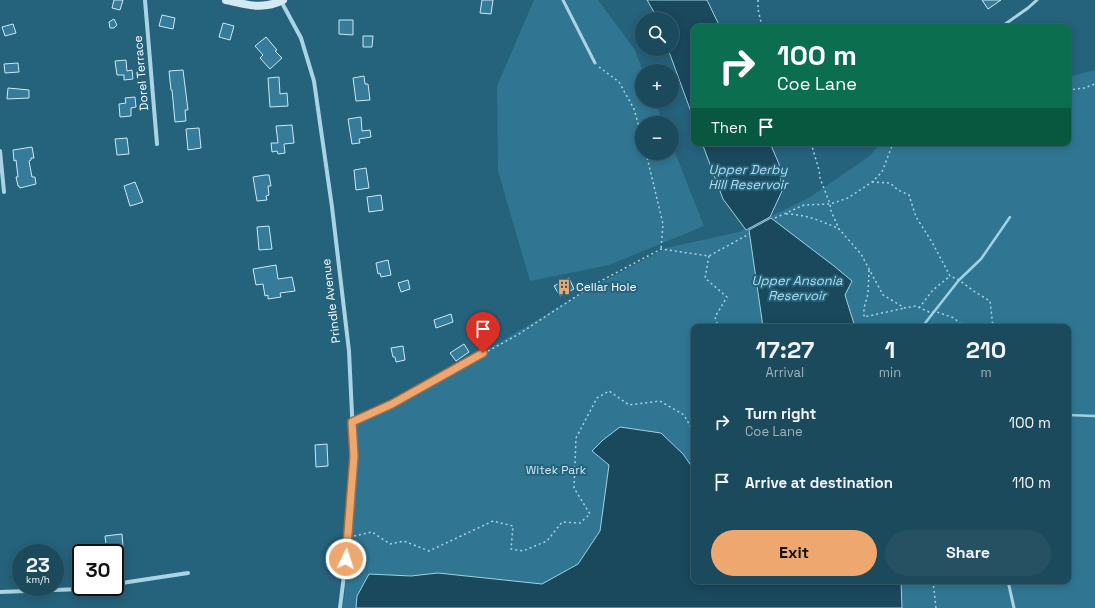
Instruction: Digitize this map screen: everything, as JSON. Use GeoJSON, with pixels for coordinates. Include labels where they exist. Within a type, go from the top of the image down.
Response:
{"type":"FeatureCollection","features":[{"type":"Feature","properties":{"kind":"main road"},"geometry":{"type":"LineString","coordinates":[[226,0],[245,5],[258,6],[270,5],[282,0]]}},
{"type":"Feature","properties":{"kind":"street","name":"Dorel Terrace"},"geometry":{"type":"LineString","coordinates":[[145,0],[157,144]]}},
{"type":"Feature","properties":{"kind":"street","name":"Prindle Avenue"},"geometry":{"type":"LineString","coordinates":[[282,0],[301,38],[314,81],[332,208],[349,351],[354,456],[348,538],[340,608]]}},
{"type":"Feature","properties":{"kind":"street"},"geometry":{"type":"LineString","coordinates":[[0,150],[4,192]]}},
{"type":"Feature","properties":{"kind":"street"},"geometry":{"type":"LineString","coordinates":[[352,422],[392,404],[483,353]]}},
{"type":"Feature","properties":{"kind":"street"},"geometry":{"type":"LineString","coordinates":[[124,583],[188,573]]}},
{"type":"Feature","properties":{"kind":"street"},"geometry":{"type":"LineString","coordinates":[[0,592],[72,589]]}},
{"type":"Feature","properties":{"kind":"lane"},"geometry":{"type":"LineString","coordinates":[[563,0],[595,63]]}},
{"type":"Feature","properties":{"kind":"lane"},"geometry":{"type":"LineString","coordinates":[[1006,24],[1037,0]]}},
{"type":"Feature","properties":{"kind":"lane"},"geometry":{"type":"LineString","coordinates":[[1009,584],[1014,608]]}},
{"type":"Feature","properties":{"kind":"path"},"geometry":{"type":"LineString","coordinates":[[758,0],[758,9],[761,24]]}},
{"type":"Feature","properties":{"kind":"path"},"geometry":{"type":"LineString","coordinates":[[595,63],[619,82],[634,109],[636,116]]}},
{"type":"Feature","properties":{"kind":"path"},"geometry":{"type":"LineString","coordinates":[[1071,90],[1084,88],[1095,84]]}},
{"type":"Feature","properties":{"kind":"path"},"geometry":{"type":"LineString","coordinates":[[812,146],[820,178],[830,204],[831,211],[839,229],[861,254],[883,295],[905,308]]}},
{"type":"Feature","properties":{"kind":"path"},"geometry":{"type":"LineString","coordinates":[[839,229],[821,220],[807,216],[788,213],[775,218],[804,205],[830,204],[848,198],[872,182],[882,172],[892,146]]}},
{"type":"Feature","properties":{"kind":"path"},"geometry":{"type":"LineString","coordinates":[[648,160],[663,224],[661,249]]}},
{"type":"Feature","properties":{"kind":"path"},"geometry":{"type":"LineString","coordinates":[[872,182],[890,183],[898,190],[909,195],[916,217],[932,242],[950,276],[959,280],[975,292],[990,300],[993,324]]}},
{"type":"Feature","properties":{"kind":"path"},"geometry":{"type":"LineString","coordinates":[[483,353],[519,334],[595,284],[661,249],[709,256],[748,234]]}},
{"type":"Feature","properties":{"kind":"path"},"geometry":{"type":"LineString","coordinates":[[709,256],[705,278],[726,297],[716,317],[717,324]]}},
{"type":"Feature","properties":{"kind":"path"},"geometry":{"type":"LineString","coordinates":[[869,269],[868,294],[864,308],[864,317],[916,306],[931,312],[937,312],[954,318],[961,324]]}},
{"type":"Feature","properties":{"kind":"path"},"geometry":{"type":"LineString","coordinates":[[919,308],[933,290],[950,276]]}},
{"type":"Feature","properties":{"kind":"path"},"geometry":{"type":"LineString","coordinates":[[348,538],[372,532],[390,544],[404,541],[429,551],[493,521],[513,526],[511,549],[523,551],[547,541],[562,522],[580,523],[590,514],[574,488],[576,438],[597,398],[609,391],[630,405],[660,401],[684,415],[691,428]]}},
{"type":"Feature","properties":{"kind":"path"},"geometry":{"type":"LineString","coordinates":[[933,584],[936,608]]}},
{"type":"Feature","properties":{"kind":"green space"},"geometry":{"type":"Polygon","coordinates":[[[534,0],[598,0],[635,50],[635,56],[637,56],[640,64],[635,64],[635,108],[658,108],[660,116],[635,116],[635,160],[678,160],[704,226],[609,265],[530,281],[498,171],[497,86],[534,0]]]}},
{"type":"Feature","properties":{"kind":"green space","name":"Witek Park"},"geometry":{"type":"Polygon","coordinates":[[[1095,70],[1095,608],[343,608],[355,470],[355,424],[391,407],[582,293],[666,248],[739,232],[810,197],[871,155],[878,146],[1071,146],[1071,76],[1095,70]]]}},
{"type":"Feature","properties":{"kind":"water"},"geometry":{"type":"Polygon","coordinates":[[[647,0],[707,0],[719,24],[691,24],[691,112],[679,79],[679,64],[673,64],[671,56],[679,56],[679,12],[654,12],[647,0]]]}},
{"type":"Feature","properties":{"kind":"water","name":"Upper Derby Hill Reservoir"},"geometry":{"type":"Polygon","coordinates":[[[703,146],[771,146],[779,164],[782,191],[770,217],[746,230],[723,199],[703,146]]]}},
{"type":"Feature","properties":{"kind":"water","name":"Upper Ansonia Reservoir"},"geometry":{"type":"Polygon","coordinates":[[[771,218],[852,281],[845,295],[854,324],[763,324],[749,230],[771,218]]]}},
{"type":"Feature","properties":{"kind":"water"},"geometry":{"type":"Polygon","coordinates":[[[620,427],[661,433],[683,454],[691,466],[691,584],[901,584],[902,608],[356,608],[357,596],[369,574],[411,576],[438,573],[542,584],[578,564],[600,531],[609,465],[592,451],[620,427]]]}},
{"type":"Feature","properties":{"kind":"building"},"geometry":{"type":"Polygon","coordinates":[[[114,0],[123,0],[120,10],[112,8],[114,0]]]}},
{"type":"Feature","properties":{"kind":"building"},"geometry":{"type":"Polygon","coordinates":[[[482,0],[493,0],[491,14],[480,13],[482,0]]]}},
{"type":"Feature","properties":{"kind":"building"},"geometry":{"type":"Polygon","coordinates":[[[982,0],[1001,0],[988,9],[982,0]]]}},
{"type":"Feature","properties":{"kind":"building"},"geometry":{"type":"Polygon","coordinates":[[[162,15],[175,18],[173,29],[159,26],[162,15]]]}},
{"type":"Feature","properties":{"kind":"building"},"geometry":{"type":"Polygon","coordinates":[[[114,19],[117,25],[114,28],[110,28],[109,22],[114,19]]]}},
{"type":"Feature","properties":{"kind":"building"},"geometry":{"type":"Polygon","coordinates":[[[339,20],[353,20],[353,35],[339,34],[339,20]]]}},
{"type":"Feature","properties":{"kind":"building"},"geometry":{"type":"Polygon","coordinates":[[[223,23],[234,26],[230,40],[219,37],[223,23]]]}},
{"type":"Feature","properties":{"kind":"building"},"geometry":{"type":"Polygon","coordinates":[[[13,24],[16,33],[5,36],[2,27],[13,24]]]}},
{"type":"Feature","properties":{"kind":"building"},"geometry":{"type":"Polygon","coordinates":[[[363,36],[373,36],[372,47],[363,47],[363,36]]]}},
{"type":"Feature","properties":{"kind":"building"},"geometry":{"type":"Polygon","coordinates":[[[266,37],[277,50],[275,51],[282,58],[270,69],[260,58],[263,55],[255,46],[266,37]]]}},
{"type":"Feature","properties":{"kind":"building"},"geometry":{"type":"Polygon","coordinates":[[[126,60],[127,71],[132,70],[133,79],[124,80],[124,75],[117,75],[115,61],[126,60]]]}},
{"type":"Feature","properties":{"kind":"building"},"geometry":{"type":"Polygon","coordinates":[[[18,63],[19,72],[5,73],[4,64],[18,63]]]}},
{"type":"Feature","properties":{"kind":"building"},"geometry":{"type":"Polygon","coordinates":[[[183,70],[188,110],[185,110],[186,121],[175,122],[169,71],[183,70]]]}},
{"type":"Feature","properties":{"kind":"building"},"geometry":{"type":"Polygon","coordinates":[[[364,76],[365,84],[368,84],[370,100],[356,101],[353,78],[364,76]]]}},
{"type":"Feature","properties":{"kind":"building"},"geometry":{"type":"Polygon","coordinates":[[[279,77],[280,94],[287,93],[288,106],[270,107],[268,78],[279,77]]]}},
{"type":"Feature","properties":{"kind":"building"},"geometry":{"type":"Polygon","coordinates":[[[8,88],[29,90],[29,98],[7,99],[8,88]]]}},
{"type":"Feature","properties":{"kind":"building"},"geometry":{"type":"Polygon","coordinates":[[[135,97],[136,107],[131,108],[131,116],[120,117],[119,104],[126,103],[125,98],[135,97]]]}},
{"type":"Feature","properties":{"kind":"building"},"geometry":{"type":"Polygon","coordinates":[[[361,117],[362,131],[370,130],[371,137],[359,139],[360,143],[352,144],[348,119],[361,117]]]}},
{"type":"Feature","properties":{"kind":"building"},"geometry":{"type":"Polygon","coordinates":[[[292,125],[294,143],[284,144],[285,153],[278,154],[277,151],[272,152],[271,143],[278,143],[276,126],[292,125]]]}},
{"type":"Feature","properties":{"kind":"building"},"geometry":{"type":"Polygon","coordinates":[[[199,128],[201,148],[188,150],[186,129],[199,128]]]}},
{"type":"Feature","properties":{"kind":"building"},"geometry":{"type":"Polygon","coordinates":[[[127,138],[129,154],[117,155],[115,139],[127,138]]]}},
{"type":"Feature","properties":{"kind":"building"},"geometry":{"type":"Polygon","coordinates":[[[32,147],[34,158],[31,158],[29,161],[32,177],[35,177],[36,184],[20,188],[16,177],[18,177],[13,150],[32,147]]]}},
{"type":"Feature","properties":{"kind":"building"},"geometry":{"type":"Polygon","coordinates":[[[366,168],[369,188],[356,190],[354,170],[366,168]]]}},
{"type":"Feature","properties":{"kind":"building"},"geometry":{"type":"Polygon","coordinates":[[[269,175],[271,186],[268,186],[269,195],[266,196],[267,200],[257,201],[253,177],[269,175]]]}},
{"type":"Feature","properties":{"kind":"building"},"geometry":{"type":"Polygon","coordinates":[[[135,182],[143,202],[130,206],[124,186],[135,182]]]}},
{"type":"Feature","properties":{"kind":"building"},"geometry":{"type":"Polygon","coordinates":[[[381,195],[383,210],[369,212],[367,197],[381,195]]]}},
{"type":"Feature","properties":{"kind":"building"},"geometry":{"type":"Polygon","coordinates":[[[269,226],[272,249],[259,250],[257,227],[269,226]]]}},
{"type":"Feature","properties":{"kind":"building"},"geometry":{"type":"Polygon","coordinates":[[[388,260],[391,275],[381,277],[380,273],[378,274],[376,263],[388,260]]]}},
{"type":"Feature","properties":{"kind":"building"},"geometry":{"type":"Polygon","coordinates":[[[276,265],[278,279],[292,277],[295,291],[280,293],[281,297],[268,299],[268,295],[265,296],[263,284],[256,285],[253,269],[276,265]]]}},
{"type":"Feature","properties":{"kind":"building","name":"Cellar Hole"},"geometry":{"type":"Polygon","coordinates":[[[569,278],[574,289],[560,296],[554,286],[569,278]]]}},
{"type":"Feature","properties":{"kind":"building"},"geometry":{"type":"Polygon","coordinates":[[[408,280],[410,289],[401,292],[398,283],[408,280]]]}},
{"type":"Feature","properties":{"kind":"building"},"geometry":{"type":"Polygon","coordinates":[[[451,314],[453,322],[436,328],[434,320],[451,314]]]}},
{"type":"Feature","properties":{"kind":"building"},"geometry":{"type":"Polygon","coordinates":[[[464,344],[469,352],[456,361],[450,353],[464,344]]]}},
{"type":"Feature","properties":{"kind":"building"},"geometry":{"type":"Polygon","coordinates":[[[403,346],[405,360],[396,362],[391,348],[403,346]]]}},
{"type":"Feature","properties":{"kind":"building"},"geometry":{"type":"Polygon","coordinates":[[[327,444],[328,466],[316,467],[315,445],[327,444]]]}},
{"type":"Feature","properties":{"kind":"building"},"geometry":{"type":"Polygon","coordinates":[[[122,534],[123,544],[106,544],[105,536],[122,534]]]}},
{"type":"Feature","properties":{"kind":"waterway"},"geometry":{"type":"LineString","coordinates":[[924,324],[959,280],[981,259],[1010,217]]}},
{"type":"Feature","properties":{"kind":"waterway"},"geometry":{"type":"LineString","coordinates":[[1071,415],[1095,416]]}},
{"type":"Feature","properties":{"kind":"place","name":"Cellar Hole"},"geometry":{"type":"Point","coordinates":[564,287]}},
{"type":"Feature","properties":{"kind":"route"},"geometry":{"type":"LineString","coordinates":[[346,559],[354,456],[352,422],[392,404],[483,353]]}}]}
